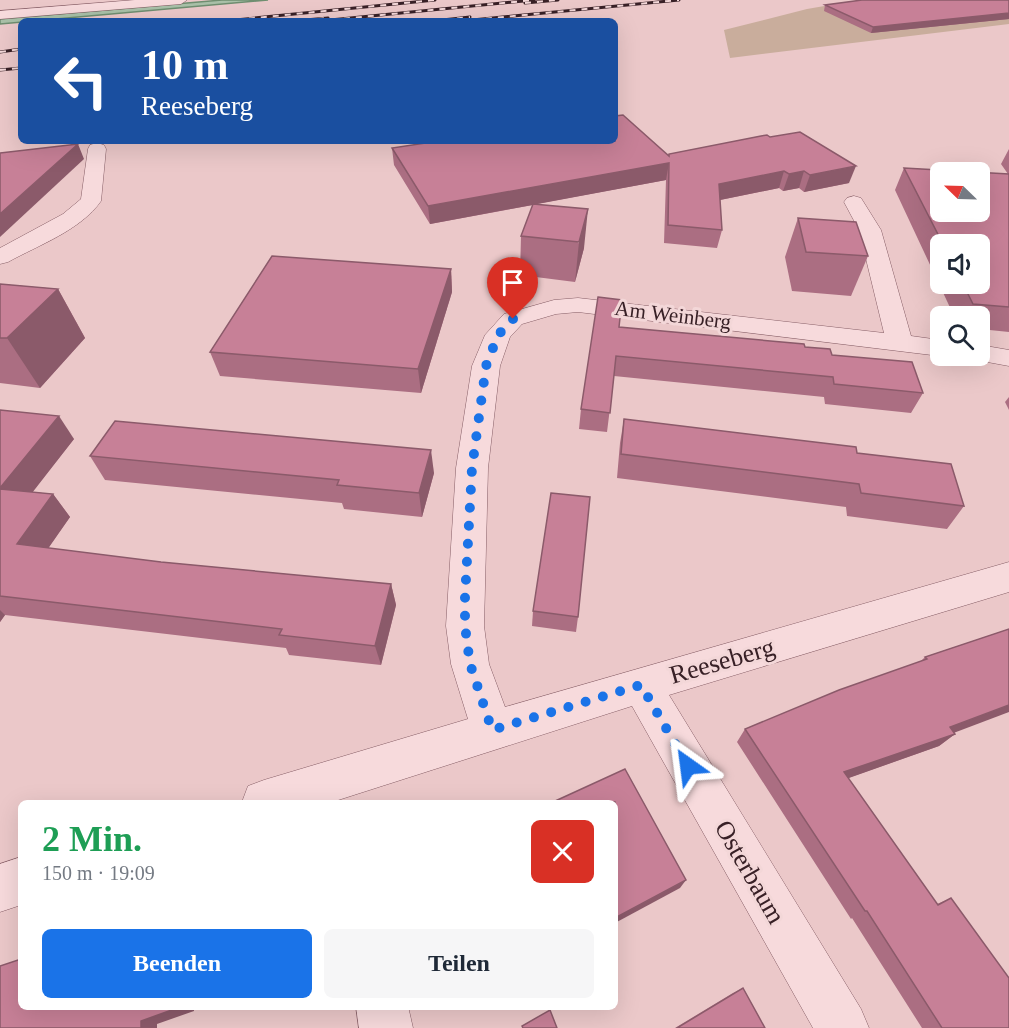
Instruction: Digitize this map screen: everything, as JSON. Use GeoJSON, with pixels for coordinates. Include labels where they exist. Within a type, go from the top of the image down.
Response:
{"type":"FeatureCollection","features":[{"type":"Feature","properties":{"kind":"street"},"geometry":{"type":"LineString","coordinates":[[0,15],[181,0]]}},
{"type":"Feature","properties":{"kind":"street"},"geometry":{"type":"LineString","coordinates":[[0,257],[71,219],[91,201],[97,149]]}},
{"type":"Feature","properties":{"kind":"street"},"geometry":{"type":"LineString","coordinates":[[854,202],[870,230],[899,342]]}},
{"type":"Feature","properties":{"kind":"street","name":"Am Weinberg"},"geometry":{"type":"LineString","coordinates":[[492,730],[470,664],[465,626],[465,597],[472,468],[486,366],[498,335],[513,319],[554,307],[578,305],[930,347]]}},
{"type":"Feature","properties":{"kind":"street"},"geometry":{"type":"LineString","coordinates":[[990,355],[1009,358]]}},
{"type":"Feature","properties":{"kind":"street","name":"Reeseberg"},"geometry":{"type":"LineString","coordinates":[[277,800],[346,789],[492,730],[1009,577]]}},
{"type":"Feature","properties":{"kind":"street","name":"Osterbaum"},"geometry":{"type":"LineString","coordinates":[[641,685],[842,1028]]}},
{"type":"Feature","properties":{"kind":"street"},"geometry":{"type":"LineString","coordinates":[[0,888],[18,882]]}},
{"type":"Feature","properties":{"kind":"street"},"geometry":{"type":"LineString","coordinates":[[383,1010],[386,1028]]}},
{"type":"Feature","properties":{"kind":"shaded area"},"geometry":{"type":"Polygon","coordinates":[[[222,0],[268,0],[67,18],[18,18],[18,22],[0,24],[0,19],[222,0]]]}},
{"type":"Feature","properties":{"kind":"shaded area"},"geometry":{"type":"Polygon","coordinates":[[[859,0],[1009,0],[1009,24],[730,58],[724,30],[807,9],[859,0]]]}},
{"type":"Feature","properties":{"kind":"building"},"geometry":{"type":"Polygon","coordinates":[[[862,0],[1009,0],[1009,13],[873,27],[825,5],[862,0]]]}},
{"type":"Feature","properties":{"kind":"building"},"geometry":{"type":"Polygon","coordinates":[[[623,115],[669,156],[669,154],[761,136],[770,137],[800,132],[856,166],[810,175],[804,171],[789,174],[784,171],[719,184],[722,230],[668,225],[669,163],[428,206],[392,148],[419,144],[618,144],[618,116],[623,115]]]}},
{"type":"Feature","properties":{"kind":"building"},"geometry":{"type":"Polygon","coordinates":[[[78,144],[0,214],[0,153],[78,144]]]}},
{"type":"Feature","properties":{"kind":"building"},"geometry":{"type":"Polygon","coordinates":[[[904,168],[930,169],[930,219],[904,168]]]}},
{"type":"Feature","properties":{"kind":"building"},"geometry":{"type":"Polygon","coordinates":[[[990,173],[1009,174],[1009,307],[973,304],[968,294],[990,294],[990,234],[938,234],[932,222],[990,222],[990,173]]]}},
{"type":"Feature","properties":{"kind":"building"},"geometry":{"type":"Polygon","coordinates":[[[533,204],[588,209],[579,242],[521,236],[533,204]]]}},
{"type":"Feature","properties":{"kind":"building"},"geometry":{"type":"Polygon","coordinates":[[[798,218],[856,222],[868,256],[806,252],[798,218]]]}},
{"type":"Feature","properties":{"kind":"building"},"geometry":{"type":"Polygon","coordinates":[[[272,256],[451,269],[418,369],[210,352],[272,256]]]}},
{"type":"Feature","properties":{"kind":"building"},"geometry":{"type":"Polygon","coordinates":[[[0,284],[58,289],[7,338],[0,338],[0,284]]]}},
{"type":"Feature","properties":{"kind":"building"},"geometry":{"type":"Polygon","coordinates":[[[598,297],[622,300],[619,327],[804,344],[805,347],[830,349],[832,355],[912,362],[923,393],[834,384],[833,377],[616,356],[610,413],[581,409],[598,297]]]}},
{"type":"Feature","properties":{"kind":"building"},"geometry":{"type":"Polygon","coordinates":[[[0,410],[59,416],[0,488],[0,410]]]}},
{"type":"Feature","properties":{"kind":"building"},"geometry":{"type":"Polygon","coordinates":[[[624,419],[856,447],[857,453],[951,464],[964,506],[861,493],[859,484],[621,454],[624,419]]]}},
{"type":"Feature","properties":{"kind":"building"},"geometry":{"type":"Polygon","coordinates":[[[115,421],[431,450],[419,493],[337,485],[339,480],[90,456],[115,421]]]}},
{"type":"Feature","properties":{"kind":"building"},"geometry":{"type":"Polygon","coordinates":[[[0,489],[53,494],[17,544],[161,562],[391,584],[375,646],[279,635],[282,629],[0,596],[0,489]]]}},
{"type":"Feature","properties":{"kind":"building"},"geometry":{"type":"Polygon","coordinates":[[[551,493],[590,497],[578,617],[533,611],[551,493]]]}},
{"type":"Feature","properties":{"kind":"building"},"geometry":{"type":"Polygon","coordinates":[[[1009,629],[1009,705],[950,727],[955,734],[844,772],[938,905],[951,898],[1009,978],[1009,1028],[942,1028],[745,729],[839,690],[927,659],[925,657],[1009,629]]]}},
{"type":"Feature","properties":{"kind":"building"},"geometry":{"type":"Polygon","coordinates":[[[625,769],[686,880],[618,916],[618,800],[557,800],[625,769]]]}},
{"type":"Feature","properties":{"kind":"building"},"geometry":{"type":"Polygon","coordinates":[[[18,960],[18,1010],[172,1010],[141,1021],[141,1028],[0,1028],[0,966],[18,960]]]}},
{"type":"Feature","properties":{"kind":"building"},"geometry":{"type":"Polygon","coordinates":[[[743,988],[765,1028],[677,1028],[743,988]]]}},
{"type":"Feature","properties":{"kind":"building"},"geometry":{"type":"Polygon","coordinates":[[[550,1010],[557,1028],[523,1028],[522,1026],[550,1010]]]}},
{"type":"Feature","properties":{"kind":"railway"},"geometry":{"type":"LineString","coordinates":[[255,18],[435,0]]}},
{"type":"Feature","properties":{"kind":"railway"},"geometry":{"type":"LineString","coordinates":[[351,18],[534,0]]}},
{"type":"Feature","properties":{"kind":"railway"},"geometry":{"type":"LineString","coordinates":[[525,3],[558,0]]}},
{"type":"Feature","properties":{"kind":"railway"},"geometry":{"type":"LineString","coordinates":[[493,18],[679,0]]}},
{"type":"Feature","properties":{"kind":"railway"},"geometry":{"type":"LineString","coordinates":[[461,18],[470,17]]}},
{"type":"Feature","properties":{"kind":"railway"},"geometry":{"type":"LineString","coordinates":[[0,52],[18,49]]}},
{"type":"Feature","properties":{"kind":"railway"},"geometry":{"type":"LineString","coordinates":[[0,70],[18,68]]}},
{"type":"Feature","properties":{"kind":"route"},"geometry":{"type":"LineString","coordinates":[[513,319],[498,335],[486,366],[472,468],[465,597],[465,626],[470,664],[478,694],[492,730],[641,685],[688,766]]}}]}
